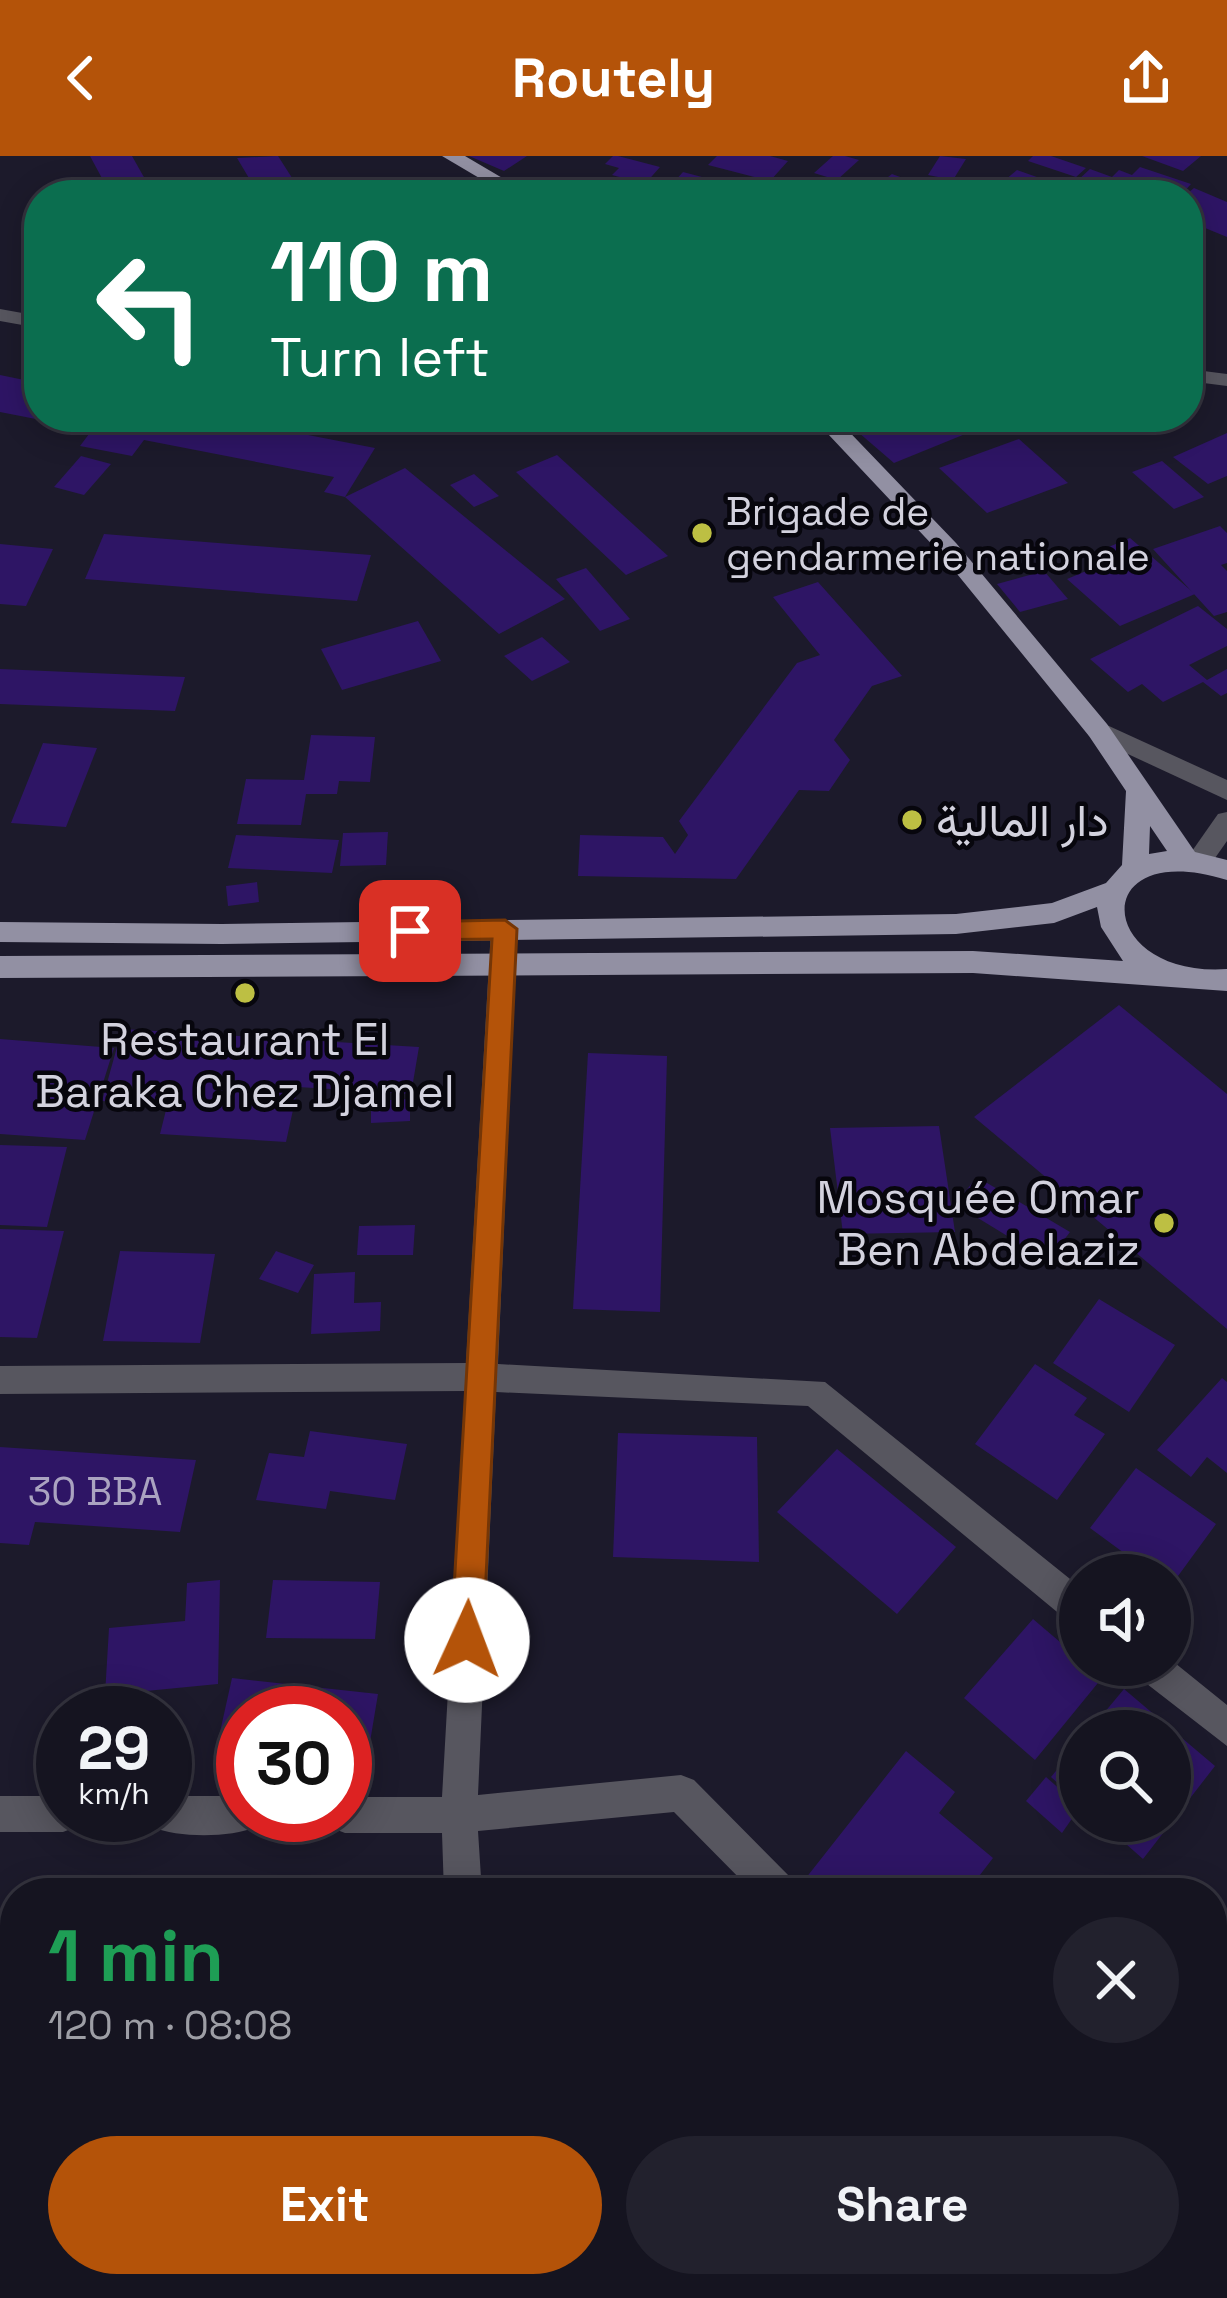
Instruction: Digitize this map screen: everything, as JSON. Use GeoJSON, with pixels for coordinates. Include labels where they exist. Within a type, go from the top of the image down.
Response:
{"type":"FeatureCollection","features":[{"type":"Feature","properties":{"kind":"main road"},"geometry":{"type":"LineString","coordinates":[[451,156],[495,180]]}},
{"type":"Feature","properties":{"kind":"main road"},"geometry":{"type":"LineString","coordinates":[[837,432],[949,548],[1098,730],[1193,860]]}},
{"type":"Feature","properties":{"kind":"main road"},"geometry":{"type":"LineString","coordinates":[[1135,869],[1139,791]]}},
{"type":"Feature","properties":{"kind":"main road"},"geometry":{"type":"LineString","coordinates":[[0,932],[956,924],[1042,915],[1115,890],[1135,869],[1193,860],[1227,870]]}},
{"type":"Feature","properties":{"kind":"main road"},"geometry":{"type":"LineString","coordinates":[[1115,890],[1110,918],[1118,937],[1134,956],[1168,975]]}},
{"type":"Feature","properties":{"kind":"main road"},"geometry":{"type":"LineString","coordinates":[[0,967],[973,962],[1225,982]]}},
{"type":"Feature","properties":{"kind":"street"},"geometry":{"type":"LineString","coordinates":[[1098,730],[1227,791]]}},
{"type":"Feature","properties":{"kind":"street"},"geometry":{"type":"LineString","coordinates":[[1193,860],[1227,821]]}},
{"type":"Feature","properties":{"kind":"street"},"geometry":{"type":"LineString","coordinates":[[462,1878],[459,1815],[478,1377],[505,929]]}},
{"type":"Feature","properties":{"kind":"street"},"geometry":{"type":"LineString","coordinates":[[0,1380],[478,1377],[814,1393],[1059,1592]]}},
{"type":"Feature","properties":{"kind":"street"},"geometry":{"type":"LineString","coordinates":[[1176,1686],[1227,1728]]}},
{"type":"Feature","properties":{"kind":"street"},"geometry":{"type":"LineString","coordinates":[[372,1815],[459,1815],[681,1792],[765,1878]]}},
{"type":"Feature","properties":{"kind":"street"},"geometry":{"type":"LineString","coordinates":[[0,1814],[36,1814]]}},
{"type":"Feature","properties":{"kind":"building"},"geometry":{"type":"Polygon","coordinates":[[[90,156],[132,156],[146,180],[103,180],[90,156]]]}},
{"type":"Feature","properties":{"kind":"building"},"geometry":{"type":"Polygon","coordinates":[[[278,156],[293,180],[250,180],[237,158],[278,156]]]}},
{"type":"Feature","properties":{"kind":"building"},"geometry":{"type":"Polygon","coordinates":[[[469,156],[527,156],[504,171],[469,156]]]}},
{"type":"Feature","properties":{"kind":"building"},"geometry":{"type":"Polygon","coordinates":[[[618,156],[660,167],[649,180],[630,180],[612,175],[619,168],[605,164],[618,156]]]}},
{"type":"Feature","properties":{"kind":"building"},"geometry":{"type":"Polygon","coordinates":[[[717,156],[770,156],[788,161],[771,180],[708,165],[717,156]]]}},
{"type":"Feature","properties":{"kind":"building"},"geometry":{"type":"Polygon","coordinates":[[[833,156],[859,160],[837,180],[814,173],[833,156]]]}},
{"type":"Feature","properties":{"kind":"building"},"geometry":{"type":"Polygon","coordinates":[[[940,156],[966,159],[953,180],[928,175],[940,156]]]}},
{"type":"Feature","properties":{"kind":"building"},"geometry":{"type":"Polygon","coordinates":[[[1033,156],[1051,156],[1086,168],[1076,177],[1028,161],[1033,156]]]}},
{"type":"Feature","properties":{"kind":"building"},"geometry":{"type":"Polygon","coordinates":[[[1142,156],[1201,156],[1183,171],[1142,156]]]}},
{"type":"Feature","properties":{"kind":"building"},"geometry":{"type":"Polygon","coordinates":[[[1140,167],[1179,180],[1078,180],[1090,169],[1112,177],[1119,170],[1132,175],[1140,167]]]}},
{"type":"Feature","properties":{"kind":"building"},"geometry":{"type":"Polygon","coordinates":[[[1017,170],[1045,180],[1005,180],[1017,170]]]}},
{"type":"Feature","properties":{"kind":"building"},"geometry":{"type":"Polygon","coordinates":[[[683,172],[713,180],[676,180],[683,172]]]}},
{"type":"Feature","properties":{"kind":"building"},"geometry":{"type":"Polygon","coordinates":[[[1203,192],[1227,202],[1227,237],[1203,227],[1203,192]]]}},
{"type":"Feature","properties":{"kind":"building"},"geometry":{"type":"Polygon","coordinates":[[[0,375],[24,380],[24,417],[0,412],[0,375]]]}},
{"type":"Feature","properties":{"kind":"building"},"geometry":{"type":"Polygon","coordinates":[[[90,432],[293,432],[375,448],[345,497],[324,492],[334,477],[144,440],[132,456],[80,446],[90,432]]]}},
{"type":"Feature","properties":{"kind":"building"},"geometry":{"type":"Polygon","coordinates":[[[858,432],[970,432],[894,463],[858,432]]]}},
{"type":"Feature","properties":{"kind":"building"},"geometry":{"type":"Polygon","coordinates":[[[1227,433],[1227,476],[1208,484],[1173,457],[1227,433]]]}},
{"type":"Feature","properties":{"kind":"building"},"geometry":{"type":"Polygon","coordinates":[[[1019,439],[1068,483],[987,513],[939,468],[1019,439]]]}},
{"type":"Feature","properties":{"kind":"building"},"geometry":{"type":"Polygon","coordinates":[[[557,455],[668,556],[626,575],[516,472],[557,455]]]}},
{"type":"Feature","properties":{"kind":"building"},"geometry":{"type":"Polygon","coordinates":[[[81,456],[111,464],[84,495],[54,487],[81,456]]]}},
{"type":"Feature","properties":{"kind":"building"},"geometry":{"type":"Polygon","coordinates":[[[1162,461],[1204,497],[1174,509],[1132,472],[1162,461]]]}},
{"type":"Feature","properties":{"kind":"building"},"geometry":{"type":"Polygon","coordinates":[[[405,468],[565,599],[499,634],[345,497],[405,468]]]}},
{"type":"Feature","properties":{"kind":"building"},"geometry":{"type":"Polygon","coordinates":[[[474,474],[499,496],[474,507],[450,485],[474,474]]]}},
{"type":"Feature","properties":{"kind":"building"},"geometry":{"type":"Polygon","coordinates":[[[1220,526],[1227,533],[1227,563],[1221,565],[1227,571],[1227,612],[1214,616],[1153,549],[1220,526]]]}},
{"type":"Feature","properties":{"kind":"building"},"geometry":{"type":"Polygon","coordinates":[[[104,534],[371,555],[357,601],[85,579],[104,534]]]}},
{"type":"Feature","properties":{"kind":"building"},"geometry":{"type":"Polygon","coordinates":[[[1130,538],[1195,594],[1120,626],[1067,579],[1103,564],[1092,554],[1130,538]]]}},
{"type":"Feature","properties":{"kind":"building"},"geometry":{"type":"Polygon","coordinates":[[[0,544],[53,549],[26,606],[0,604],[0,544]]]}},
{"type":"Feature","properties":{"kind":"building"},"geometry":{"type":"Polygon","coordinates":[[[586,568],[630,619],[600,631],[556,579],[586,568]]]}},
{"type":"Feature","properties":{"kind":"building"},"geometry":{"type":"Polygon","coordinates":[[[1044,571],[1068,599],[1020,612],[997,584],[1044,571]]]}},
{"type":"Feature","properties":{"kind":"building"},"geometry":{"type":"Polygon","coordinates":[[[818,582],[902,676],[872,686],[834,740],[850,760],[829,791],[799,790],[736,879],[578,876],[580,835],[663,837],[675,854],[688,835],[679,821],[797,663],[820,655],[773,597],[818,582]]]}},
{"type":"Feature","properties":{"kind":"building"},"geometry":{"type":"Polygon","coordinates":[[[1198,606],[1227,629],[1227,646],[1189,665],[1207,680],[1227,669],[1227,693],[1221,696],[1203,682],[1163,702],[1142,684],[1128,692],[1090,659],[1198,606]]]}},
{"type":"Feature","properties":{"kind":"building"},"geometry":{"type":"Polygon","coordinates":[[[418,621],[441,661],[342,690],[321,649],[418,621]]]}},
{"type":"Feature","properties":{"kind":"building"},"geometry":{"type":"Polygon","coordinates":[[[542,637],[570,662],[532,681],[504,656],[542,637]]]}},
{"type":"Feature","properties":{"kind":"building"},"geometry":{"type":"Polygon","coordinates":[[[0,669],[185,677],[175,711],[0,704],[0,669]]]}},
{"type":"Feature","properties":{"kind":"building"},"geometry":{"type":"Polygon","coordinates":[[[311,735],[375,737],[370,782],[339,781],[337,794],[306,794],[301,825],[237,824],[246,779],[304,780],[311,735]]]}},
{"type":"Feature","properties":{"kind":"building"},"geometry":{"type":"Polygon","coordinates":[[[43,743],[97,748],[66,827],[11,823],[43,743]]]}},
{"type":"Feature","properties":{"kind":"building"},"geometry":{"type":"Polygon","coordinates":[[[388,832],[386,865],[340,866],[343,833],[388,832]]]}},
{"type":"Feature","properties":{"kind":"building"},"geometry":{"type":"Polygon","coordinates":[[[236,835],[339,840],[332,873],[228,868],[236,835]]]}},
{"type":"Feature","properties":{"kind":"building"},"geometry":{"type":"Polygon","coordinates":[[[257,882],[259,902],[228,906],[226,886],[257,882]]]}},
{"type":"Feature","properties":{"kind":"building","name":"Mosquée Omar Ben Abdelaziz"},"geometry":{"type":"Polygon","coordinates":[[[1119,1005],[1227,1094],[1227,1329],[974,1117],[1119,1005]]]}},
{"type":"Feature","properties":{"kind":"building"},"geometry":{"type":"Polygon","coordinates":[[[122,1029],[419,1047],[411,1094],[298,1087],[286,1142],[160,1134],[167,1106],[102,1101],[122,1029]]]}},
{"type":"Feature","properties":{"kind":"building"},"geometry":{"type":"Polygon","coordinates":[[[0,1039],[114,1048],[85,1140],[0,1134],[0,1039]]]}},
{"type":"Feature","properties":{"kind":"building"},"geometry":{"type":"Polygon","coordinates":[[[588,1053],[667,1056],[660,1312],[573,1309],[588,1053]]]}},
{"type":"Feature","properties":{"kind":"building"},"geometry":{"type":"Polygon","coordinates":[[[410,1099],[410,1121],[371,1123],[371,1101],[410,1099]]]}},
{"type":"Feature","properties":{"kind":"building"},"geometry":{"type":"Polygon","coordinates":[[[939,1126],[955,1232],[843,1234],[830,1128],[939,1126]]]}},
{"type":"Feature","properties":{"kind":"building"},"geometry":{"type":"Polygon","coordinates":[[[0,1145],[67,1147],[47,1227],[0,1225],[0,1145]]]}},
{"type":"Feature","properties":{"kind":"building"},"geometry":{"type":"Polygon","coordinates":[[[977,1177],[1070,1232],[1048,1261],[955,1204],[977,1177]]]}},
{"type":"Feature","properties":{"kind":"building"},"geometry":{"type":"Polygon","coordinates":[[[415,1225],[413,1255],[357,1255],[359,1226],[415,1225]]]}},
{"type":"Feature","properties":{"kind":"building"},"geometry":{"type":"Polygon","coordinates":[[[0,1229],[64,1231],[37,1338],[0,1337],[0,1229]]]}},
{"type":"Feature","properties":{"kind":"building"},"geometry":{"type":"Polygon","coordinates":[[[120,1251],[215,1254],[200,1343],[103,1341],[120,1251]]]}},
{"type":"Feature","properties":{"kind":"building"},"geometry":{"type":"Polygon","coordinates":[[[276,1251],[314,1265],[298,1293],[259,1279],[276,1251]]]}},
{"type":"Feature","properties":{"kind":"building"},"geometry":{"type":"Polygon","coordinates":[[[355,1272],[354,1303],[381,1302],[380,1331],[311,1334],[314,1274],[355,1272]]]}},
{"type":"Feature","properties":{"kind":"building"},"geometry":{"type":"Polygon","coordinates":[[[1099,1299],[1175,1345],[1129,1412],[1053,1363],[1099,1299]]]}},
{"type":"Feature","properties":{"kind":"building"},"geometry":{"type":"Polygon","coordinates":[[[1035,1364],[1087,1398],[1074,1415],[1105,1434],[1057,1500],[975,1444],[1035,1364]]]}},
{"type":"Feature","properties":{"kind":"building"},"geometry":{"type":"Polygon","coordinates":[[[1222,1378],[1227,1382],[1227,1473],[1207,1457],[1191,1477],[1157,1450],[1222,1378]]]}},
{"type":"Feature","properties":{"kind":"building"},"geometry":{"type":"Polygon","coordinates":[[[310,1431],[407,1444],[395,1500],[330,1491],[326,1509],[256,1500],[269,1453],[304,1457],[310,1431]]]}},
{"type":"Feature","properties":{"kind":"building"},"geometry":{"type":"Polygon","coordinates":[[[618,1433],[757,1437],[759,1562],[613,1557],[618,1433]]]}},
{"type":"Feature","properties":{"kind":"building"},"geometry":{"type":"Polygon","coordinates":[[[0,1447],[196,1460],[180,1532],[35,1522],[29,1545],[0,1543],[0,1447]]]}},
{"type":"Feature","properties":{"kind":"building"},"geometry":{"type":"Polygon","coordinates":[[[837,1449],[956,1547],[897,1614],[777,1512],[837,1449]]]}},
{"type":"Feature","properties":{"kind":"building"},"geometry":{"type":"Polygon","coordinates":[[[1136,1468],[1216,1524],[1191,1558],[1191,1554],[1125,1554],[1090,1528],[1136,1468]]]}},
{"type":"Feature","properties":{"kind":"building"},"geometry":{"type":"Polygon","coordinates":[[[220,1580],[218,1684],[106,1686],[109,1628],[185,1621],[187,1583],[220,1580]]]}},
{"type":"Feature","properties":{"kind":"building"},"geometry":{"type":"Polygon","coordinates":[[[273,1580],[380,1582],[375,1639],[266,1638],[273,1580]]]}},
{"type":"Feature","properties":{"kind":"building"},"geometry":{"type":"Polygon","coordinates":[[[1033,1619],[1059,1641],[1059,1686],[1095,1686],[1076,1710],[1059,1710],[1059,1731],[1035,1760],[964,1698],[1033,1619]]]}},
{"type":"Feature","properties":{"kind":"building"},"geometry":{"type":"Polygon","coordinates":[[[232,1678],[305,1686],[230,1686],[232,1678]]]}},
{"type":"Feature","properties":{"kind":"building"},"geometry":{"type":"Polygon","coordinates":[[[1124,1689],[1149,1710],[1106,1710],[1124,1689]]]}},
{"type":"Feature","properties":{"kind":"building"},"geometry":{"type":"Polygon","coordinates":[[[372,1693],[378,1694],[372,1730],[372,1693]]]}},
{"type":"Feature","properties":{"kind":"building"},"geometry":{"type":"Polygon","coordinates":[[[1191,1746],[1215,1766],[1191,1797],[1191,1746]]]}},
{"type":"Feature","properties":{"kind":"building"},"geometry":{"type":"Polygon","coordinates":[[[906,1751],[955,1792],[939,1813],[993,1858],[978,1878],[806,1878],[906,1751]]]}},
{"type":"Feature","properties":{"kind":"building"},"geometry":{"type":"Polygon","coordinates":[[[1046,1777],[1059,1788],[1059,1830],[1026,1801],[1046,1777]]]}},
{"type":"Feature","properties":{"kind":"building"},"geometry":{"type":"Polygon","coordinates":[[[1124,1842],[1156,1842],[1143,1859],[1124,1842]]]}},
{"type":"Feature","properties":{"kind":"place","name":"Brigade de gendarmerie nationale"},"geometry":{"type":"Point","coordinates":[702,533]}},
{"type":"Feature","properties":{"kind":"place","name":"دار المالية"},"geometry":{"type":"Point","coordinates":[912,820]}},
{"type":"Feature","properties":{"kind":"place","name":"Restaurant El Baraka Chez Djamel"},"geometry":{"type":"Point","coordinates":[245,993]}},
{"type":"Feature","properties":{"kind":"place","name":"Mosquée Omar Ben Abdelaziz"},"geometry":{"type":"Point","coordinates":[1164,1223]}},
{"type":"Feature","properties":{"kind":"route"},"geometry":{"type":"LineString","coordinates":[[410,931],[505,929],[467,1640]]}}]}
